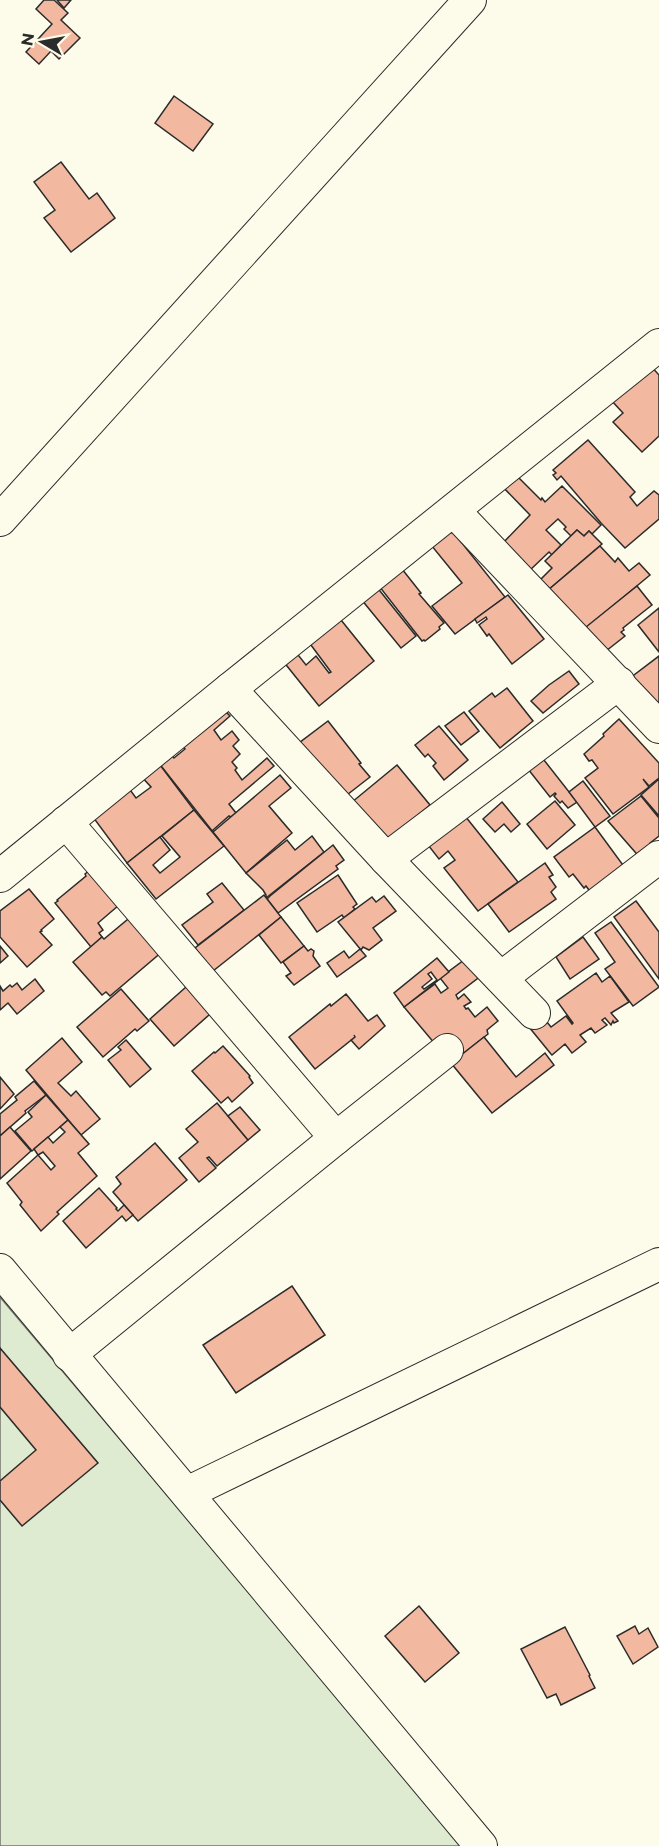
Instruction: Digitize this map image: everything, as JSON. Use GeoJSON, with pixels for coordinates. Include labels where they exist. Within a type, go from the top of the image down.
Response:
{"type":"FeatureCollection","features":[{"type":"Feature","properties":{"kind":"street"},"geometry":{"type":"LineString","coordinates":[[0,520],[470,0]]}},
{"type":"Feature","properties":{"kind":"street"},"geometry":{"type":"LineString","coordinates":[[0,876],[659,345]]}},
{"type":"Feature","properties":{"kind":"street"},"geometry":{"type":"LineString","coordinates":[[454,511],[659,727]]}},
{"type":"Feature","properties":{"kind":"street"},"geometry":{"type":"LineString","coordinates":[[386,859],[618,683]]}},
{"type":"Feature","properties":{"kind":"street"},"geometry":{"type":"LineString","coordinates":[[230,689],[386,859],[534,1013]]}},
{"type":"Feature","properties":{"kind":"street"},"geometry":{"type":"LineString","coordinates":[[66,822],[336,1138]]}},
{"type":"Feature","properties":{"kind":"street"},"geometry":{"type":"LineString","coordinates":[[501,978],[659,857]]}},
{"type":"Feature","properties":{"kind":"street"},"geometry":{"type":"LineString","coordinates":[[69,1355],[447,1050]]}},
{"type":"Feature","properties":{"kind":"street"},"geometry":{"type":"LineString","coordinates":[[187,1493],[659,1264]]}},
{"type":"Feature","properties":{"kind":"street"},"geometry":{"type":"LineString","coordinates":[[0,1270],[481,1846]]}},
{"type":"Feature","properties":{"kind":"green space"},"geometry":{"type":"Polygon","coordinates":[[[0,1297],[463,1846],[0,1846],[0,1297]]]}},
{"type":"Feature","properties":{"kind":"building"},"geometry":{"type":"Polygon","coordinates":[[[44,0],[54,0],[68,13],[61,20],[80,38],[59,59],[51,51],[39,64],[26,52],[52,24],[36,9],[44,0]]]}},
{"type":"Feature","properties":{"kind":"building"},"geometry":{"type":"Polygon","coordinates":[[[57,0],[71,0],[64,8],[57,0]]]}},
{"type":"Feature","properties":{"kind":"building"},"geometry":{"type":"Polygon","coordinates":[[[174,96],[213,124],[193,151],[155,123],[174,96]]]}},
{"type":"Feature","properties":{"kind":"building"},"geometry":{"type":"Polygon","coordinates":[[[61,162],[89,199],[97,193],[115,218],[71,252],[44,218],[55,210],[34,182],[61,162]]]}},
{"type":"Feature","properties":{"kind":"building"},"geometry":{"type":"Polygon","coordinates":[[[650,365],[659,375],[659,436],[642,452],[613,422],[623,413],[611,400],[650,365]]]}},
{"type":"Feature","properties":{"kind":"building"},"geometry":{"type":"Polygon","coordinates":[[[588,440],[635,492],[630,497],[637,506],[654,491],[659,495],[659,519],[625,548],[561,476],[557,480],[553,475],[556,473],[553,470],[588,440]]]}},
{"type":"Feature","properties":{"kind":"building"},"geometry":{"type":"Polygon","coordinates":[[[515,474],[545,502],[562,486],[601,525],[592,534],[589,531],[584,536],[577,530],[571,536],[558,519],[546,530],[561,545],[552,555],[549,552],[528,572],[501,545],[530,515],[501,485],[515,474]]]}},
{"type":"Feature","properties":{"kind":"building"},"geometry":{"type":"Polygon","coordinates":[[[577,530],[584,536],[589,531],[602,544],[547,591],[538,582],[552,568],[545,561],[577,530]]]}},
{"type":"Feature","properties":{"kind":"building"},"geometry":{"type":"Polygon","coordinates":[[[448,532],[454,533],[505,597],[455,634],[432,606],[462,583],[431,545],[448,532]]]}},
{"type":"Feature","properties":{"kind":"building"},"geometry":{"type":"Polygon","coordinates":[[[600,546],[615,562],[618,558],[629,571],[639,563],[650,575],[585,629],[547,591],[600,546]]]}},
{"type":"Feature","properties":{"kind":"building"},"geometry":{"type":"Polygon","coordinates":[[[402,569],[421,593],[419,594],[444,623],[425,641],[422,641],[379,586],[402,569]]]}},
{"type":"Feature","properties":{"kind":"building"},"geometry":{"type":"Polygon","coordinates":[[[376,586],[416,636],[401,648],[361,599],[376,586]]]}},
{"type":"Feature","properties":{"kind":"building"},"geometry":{"type":"Polygon","coordinates":[[[637,586],[652,605],[623,628],[621,632],[625,636],[606,651],[586,627],[637,586]]]}},
{"type":"Feature","properties":{"kind":"building"},"geometry":{"type":"Polygon","coordinates":[[[508,595],[544,639],[512,664],[489,634],[487,636],[479,625],[487,619],[486,617],[477,623],[475,619],[508,595]]]}},
{"type":"Feature","properties":{"kind":"building"},"geometry":{"type":"Polygon","coordinates":[[[659,608],[659,652],[638,625],[659,608]]]}},
{"type":"Feature","properties":{"kind":"building"},"geometry":{"type":"Polygon","coordinates":[[[337,615],[374,661],[319,706],[283,661],[295,651],[306,665],[316,656],[329,673],[331,672],[308,641],[337,615]]]}},
{"type":"Feature","properties":{"kind":"building"},"geometry":{"type":"Polygon","coordinates":[[[659,656],[659,706],[630,678],[659,656]]]}},
{"type":"Feature","properties":{"kind":"building"},"geometry":{"type":"Polygon","coordinates":[[[569,671],[579,684],[543,713],[531,701],[569,671]]]}},
{"type":"Feature","properties":{"kind":"building"},"geometry":{"type":"Polygon","coordinates":[[[507,688],[533,721],[500,748],[469,711],[492,693],[495,697],[507,688]]]}},
{"type":"Feature","properties":{"kind":"building"},"geometry":{"type":"Polygon","coordinates":[[[223,709],[230,716],[214,730],[221,740],[232,731],[239,740],[233,746],[240,754],[232,762],[242,780],[267,758],[274,766],[229,804],[236,813],[229,816],[213,832],[158,762],[169,751],[174,758],[185,749],[179,742],[223,709]]]}},
{"type":"Feature","properties":{"kind":"building"},"geometry":{"type":"Polygon","coordinates":[[[464,712],[479,731],[461,745],[445,726],[464,712]]]}},
{"type":"Feature","properties":{"kind":"building"},"geometry":{"type":"Polygon","coordinates":[[[619,719],[659,763],[659,778],[649,786],[643,779],[649,787],[613,814],[585,778],[598,768],[584,754],[619,719]]]}},
{"type":"Feature","properties":{"kind":"building"},"geometry":{"type":"Polygon","coordinates":[[[328,721],[370,777],[343,798],[299,743],[328,721]]]}},
{"type":"Feature","properties":{"kind":"building"},"geometry":{"type":"Polygon","coordinates":[[[439,726],[468,760],[444,780],[433,766],[436,763],[428,754],[425,757],[415,745],[439,726]]]}},
{"type":"Feature","properties":{"kind":"building"},"geometry":{"type":"Polygon","coordinates":[[[540,755],[577,802],[568,808],[562,801],[560,803],[554,796],[555,793],[550,797],[528,769],[540,755]]]}},
{"type":"Feature","properties":{"kind":"building"},"geometry":{"type":"Polygon","coordinates":[[[157,761],[194,810],[127,863],[90,813],[128,787],[136,798],[151,787],[140,775],[157,761]]]}},
{"type":"Feature","properties":{"kind":"building"},"geometry":{"type":"Polygon","coordinates":[[[397,765],[430,805],[378,848],[346,807],[397,765]]]}},
{"type":"Feature","properties":{"kind":"building"},"geometry":{"type":"Polygon","coordinates":[[[280,775],[291,788],[269,806],[292,833],[246,873],[213,832],[280,775]]]}},
{"type":"Feature","properties":{"kind":"building"},"geometry":{"type":"Polygon","coordinates":[[[659,779],[659,816],[641,795],[659,779]]]}},
{"type":"Feature","properties":{"kind":"building"},"geometry":{"type":"Polygon","coordinates":[[[583,781],[610,816],[595,827],[569,792],[583,781]]]}},
{"type":"Feature","properties":{"kind":"building"},"geometry":{"type":"Polygon","coordinates":[[[641,796],[659,818],[659,836],[650,843],[656,849],[642,860],[608,821],[641,796]]]}},
{"type":"Feature","properties":{"kind":"building"},"geometry":{"type":"Polygon","coordinates":[[[555,801],[575,825],[547,849],[527,824],[555,801]]]}},
{"type":"Feature","properties":{"kind":"building"},"geometry":{"type":"Polygon","coordinates":[[[502,802],[520,824],[511,832],[504,824],[495,832],[483,819],[502,802]]]}},
{"type":"Feature","properties":{"kind":"building"},"geometry":{"type":"Polygon","coordinates":[[[194,810],[224,846],[156,899],[127,863],[160,837],[170,850],[153,865],[160,873],[180,857],[162,836],[194,810]]]}},
{"type":"Feature","properties":{"kind":"building"},"geometry":{"type":"Polygon","coordinates":[[[465,816],[518,882],[478,911],[444,868],[455,860],[448,851],[439,859],[428,845],[465,816]]]}},
{"type":"Feature","properties":{"kind":"building"},"geometry":{"type":"Polygon","coordinates":[[[595,827],[631,876],[597,901],[573,874],[569,877],[554,857],[595,827]]]}},
{"type":"Feature","properties":{"kind":"building"},"geometry":{"type":"Polygon","coordinates":[[[312,836],[324,852],[266,898],[263,890],[246,873],[287,840],[295,850],[312,836]]]}},
{"type":"Feature","properties":{"kind":"building"},"geometry":{"type":"Polygon","coordinates":[[[333,845],[344,860],[336,866],[338,869],[278,913],[267,899],[333,845]]]}},
{"type":"Feature","properties":{"kind":"building"},"geometry":{"type":"Polygon","coordinates":[[[545,863],[553,875],[549,877],[556,887],[551,892],[556,899],[509,932],[488,904],[545,863]]]}},
{"type":"Feature","properties":{"kind":"building"},"geometry":{"type":"Polygon","coordinates":[[[89,871],[126,899],[98,923],[103,930],[99,933],[102,937],[91,947],[55,903],[89,871]]]}},
{"type":"Feature","properties":{"kind":"building"},"geometry":{"type":"Polygon","coordinates":[[[338,875],[357,904],[353,907],[355,909],[344,918],[342,915],[317,932],[297,903],[338,875]]]}},
{"type":"Feature","properties":{"kind":"building"},"geometry":{"type":"Polygon","coordinates":[[[222,883],[244,910],[198,945],[182,925],[213,902],[207,894],[222,883]]]}},
{"type":"Feature","properties":{"kind":"building"},"geometry":{"type":"Polygon","coordinates":[[[29,889],[54,919],[40,932],[52,945],[27,967],[0,937],[0,911],[29,889]]]}},
{"type":"Feature","properties":{"kind":"building"},"geometry":{"type":"Polygon","coordinates":[[[264,895],[281,917],[213,971],[195,948],[264,895]]]}},
{"type":"Feature","properties":{"kind":"building"},"geometry":{"type":"Polygon","coordinates":[[[384,896],[396,911],[373,928],[382,940],[369,950],[363,947],[361,950],[338,922],[372,897],[376,902],[384,896]]]}},
{"type":"Feature","properties":{"kind":"building"},"geometry":{"type":"Polygon","coordinates":[[[636,901],[659,932],[659,979],[614,917],[636,901]]]}},
{"type":"Feature","properties":{"kind":"building"},"geometry":{"type":"Polygon","coordinates":[[[133,915],[170,945],[110,996],[106,992],[102,995],[73,962],[133,915]]]}},
{"type":"Feature","properties":{"kind":"building"},"geometry":{"type":"Polygon","coordinates":[[[281,917],[304,946],[281,963],[259,935],[281,917]]]}},
{"type":"Feature","properties":{"kind":"building"},"geometry":{"type":"Polygon","coordinates":[[[611,922],[659,987],[633,1006],[605,969],[615,962],[595,933],[611,922]]]}},
{"type":"Feature","properties":{"kind":"building"},"geometry":{"type":"Polygon","coordinates":[[[583,937],[599,959],[570,979],[556,957],[583,937]]]}},
{"type":"Feature","properties":{"kind":"building"},"geometry":{"type":"Polygon","coordinates":[[[0,946],[8,956],[0,963],[0,946]]]}},
{"type":"Feature","properties":{"kind":"building"},"geometry":{"type":"Polygon","coordinates":[[[304,946],[308,951],[311,949],[314,951],[313,956],[320,966],[294,985],[286,976],[291,973],[283,962],[304,946]]]}},
{"type":"Feature","properties":{"kind":"building"},"geometry":{"type":"Polygon","coordinates":[[[360,949],[366,956],[337,977],[327,963],[344,951],[349,958],[360,949]]]}},
{"type":"Feature","properties":{"kind":"building"},"geometry":{"type":"Polygon","coordinates":[[[472,954],[486,972],[456,995],[458,999],[464,994],[471,1002],[464,1006],[475,1017],[487,1007],[498,1021],[487,1030],[488,1034],[451,1063],[404,1007],[435,984],[441,993],[448,988],[440,978],[472,954]]]}},
{"type":"Feature","properties":{"kind":"building"},"geometry":{"type":"Polygon","coordinates":[[[437,958],[449,972],[404,1007],[394,993],[437,958]],[[431,972],[428,974],[432,979],[422,987],[424,989],[437,980],[431,972]]]}},
{"type":"Feature","properties":{"kind":"building"},"geometry":{"type":"Polygon","coordinates":[[[596,973],[602,982],[610,976],[629,1002],[611,1013],[618,1021],[614,1023],[613,1021],[611,1025],[605,1018],[602,1020],[607,1025],[595,1033],[591,1028],[580,1035],[586,1042],[572,1053],[565,1044],[552,1055],[529,1027],[542,1016],[551,1027],[566,1016],[572,1024],[557,1001],[596,973]]]}},
{"type":"Feature","properties":{"kind":"building"},"geometry":{"type":"Polygon","coordinates":[[[35,979],[44,991],[17,1014],[8,1003],[0,1010],[0,986],[3,991],[17,983],[22,990],[35,979]]]}},
{"type":"Feature","properties":{"kind":"building"},"geometry":{"type":"Polygon","coordinates":[[[195,979],[218,1007],[174,1046],[150,1019],[195,979]]]}},
{"type":"Feature","properties":{"kind":"building"},"geometry":{"type":"Polygon","coordinates":[[[121,989],[149,1021],[137,1031],[135,1029],[103,1057],[77,1027],[121,989]]]}},
{"type":"Feature","properties":{"kind":"building"},"geometry":{"type":"Polygon","coordinates":[[[346,994],[368,1021],[377,1015],[385,1026],[359,1049],[351,1040],[315,1069],[289,1037],[346,994]]]}},
{"type":"Feature","properties":{"kind":"building"},"geometry":{"type":"Polygon","coordinates":[[[484,1037],[516,1077],[545,1053],[554,1065],[492,1113],[451,1063],[484,1037]]]}},
{"type":"Feature","properties":{"kind":"building"},"geometry":{"type":"Polygon","coordinates":[[[62,1038],[82,1062],[58,1083],[71,1096],[76,1091],[100,1119],[81,1135],[26,1070],[62,1038]]]}},
{"type":"Feature","properties":{"kind":"building"},"geometry":{"type":"Polygon","coordinates":[[[126,1040],[151,1069],[130,1087],[108,1060],[121,1050],[118,1047],[126,1040]]]}},
{"type":"Feature","properties":{"kind":"building"},"geometry":{"type":"Polygon","coordinates":[[[223,1046],[250,1076],[253,1083],[232,1102],[228,1097],[221,1103],[192,1071],[223,1046]]]}},
{"type":"Feature","properties":{"kind":"building"},"geometry":{"type":"Polygon","coordinates":[[[0,1077],[14,1094],[0,1109],[0,1077]]]}},
{"type":"Feature","properties":{"kind":"building"},"geometry":{"type":"Polygon","coordinates":[[[34,1081],[46,1095],[25,1111],[26,1113],[0,1136],[0,1114],[34,1081]]]}},
{"type":"Feature","properties":{"kind":"building"},"geometry":{"type":"Polygon","coordinates":[[[46,1095],[68,1120],[32,1151],[15,1131],[32,1117],[28,1112],[46,1095]]]}},
{"type":"Feature","properties":{"kind":"building"},"geometry":{"type":"Polygon","coordinates":[[[217,1103],[248,1140],[217,1166],[209,1157],[207,1158],[216,1168],[199,1182],[179,1158],[198,1142],[186,1129],[217,1103]]]}},
{"type":"Feature","properties":{"kind":"building"},"geometry":{"type":"Polygon","coordinates":[[[240,1107],[260,1130],[248,1140],[228,1116],[240,1107]]]}},
{"type":"Feature","properties":{"kind":"building"},"geometry":{"type":"Polygon","coordinates":[[[68,1120],[89,1144],[78,1153],[97,1176],[57,1212],[59,1214],[41,1231],[20,1205],[22,1202],[7,1183],[38,1155],[34,1149],[48,1137],[53,1143],[65,1132],[60,1127],[68,1120]],[[43,1152],[38,1155],[51,1170],[55,1166],[43,1152]]]}},
{"type":"Feature","properties":{"kind":"building"},"geometry":{"type":"Polygon","coordinates":[[[10,1127],[31,1151],[0,1179],[0,1136],[10,1127]]]}},
{"type":"Feature","properties":{"kind":"building"},"geometry":{"type":"Polygon","coordinates":[[[155,1143],[187,1180],[138,1221],[113,1192],[121,1184],[116,1177],[155,1143]]]}},
{"type":"Feature","properties":{"kind":"building"},"geometry":{"type":"Polygon","coordinates":[[[99,1188],[118,1211],[124,1205],[133,1215],[126,1221],[122,1216],[86,1248],[63,1221],[99,1188]]]}},
{"type":"Feature","properties":{"kind":"building"},"geometry":{"type":"Polygon","coordinates":[[[292,1286],[325,1335],[236,1393],[203,1345],[292,1286]]]}},
{"type":"Feature","properties":{"kind":"building"},"geometry":{"type":"Polygon","coordinates":[[[0,1348],[98,1463],[22,1526],[0,1500],[0,1481],[36,1450],[0,1407],[0,1348]]]}},
{"type":"Feature","properties":{"kind":"building"},"geometry":{"type":"Polygon","coordinates":[[[419,1606],[459,1653],[425,1682],[385,1636],[419,1606]]]}},
{"type":"Feature","properties":{"kind":"building"},"geometry":{"type":"Polygon","coordinates":[[[635,1626],[639,1634],[648,1628],[658,1647],[633,1664],[617,1636],[635,1626]]]}},
{"type":"Feature","properties":{"kind":"building"},"geometry":{"type":"Polygon","coordinates":[[[565,1627],[595,1688],[561,1705],[556,1694],[547,1698],[521,1649],[565,1627]]]}}]}
